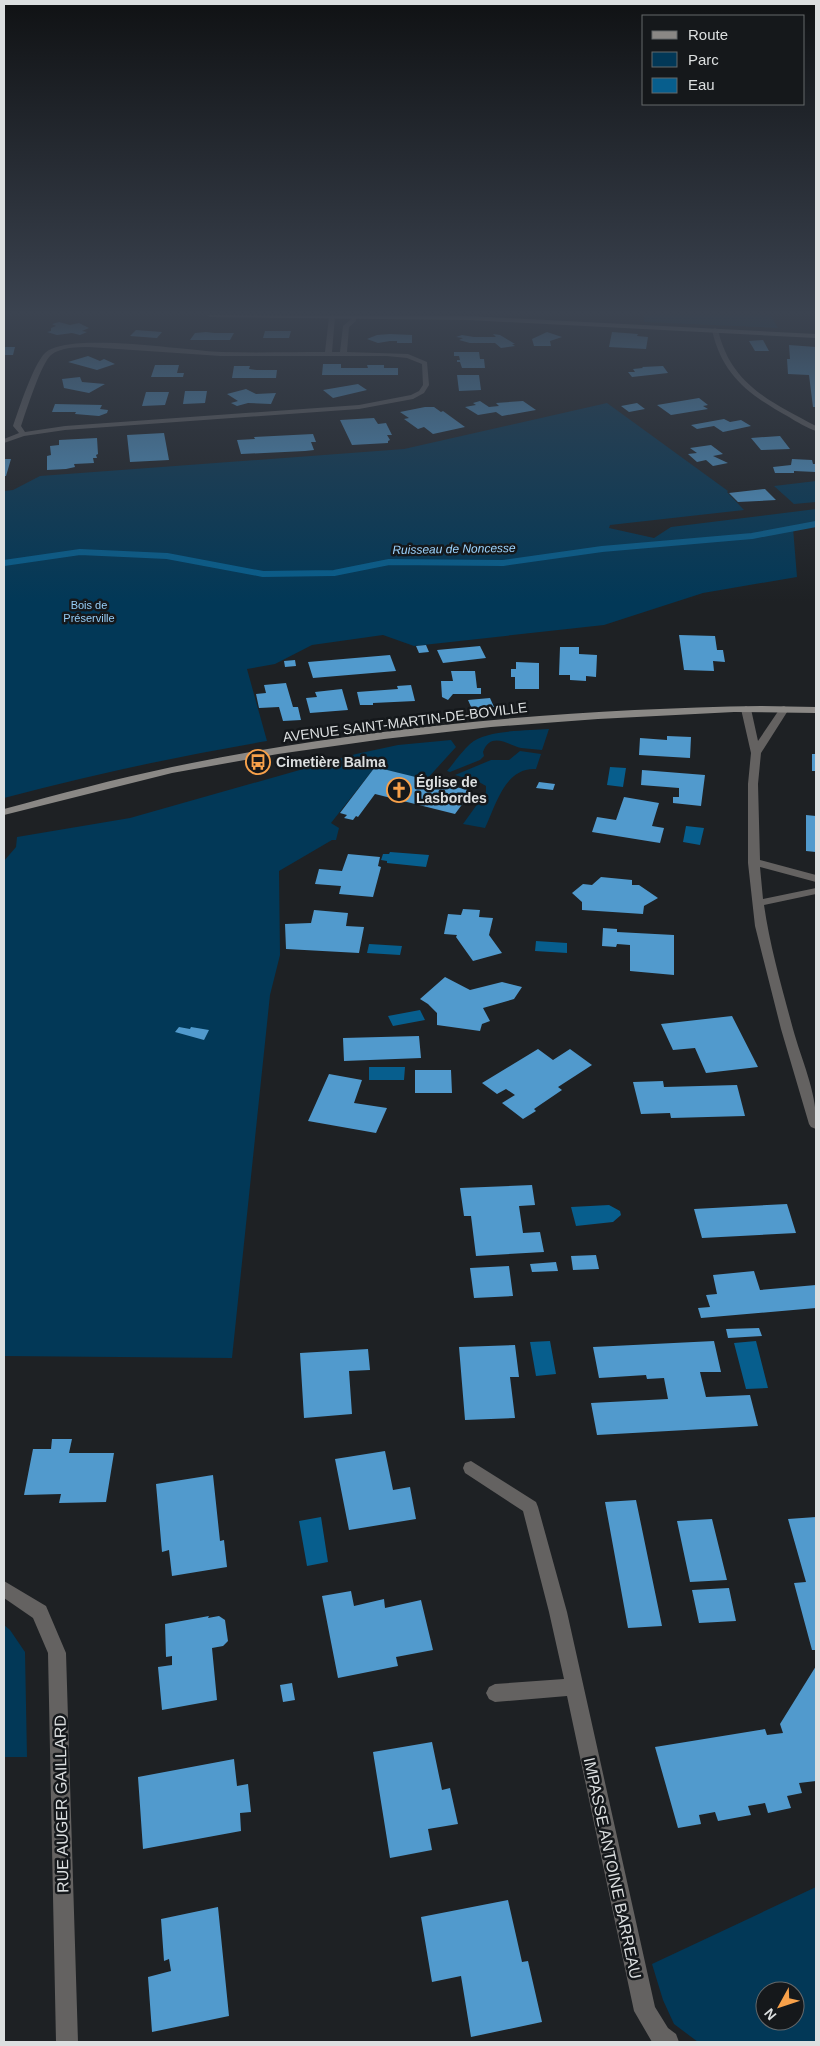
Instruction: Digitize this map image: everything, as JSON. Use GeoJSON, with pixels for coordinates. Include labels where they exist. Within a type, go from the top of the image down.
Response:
{"type":"FeatureCollection","features":[{"type":"Feature","properties":{"kind":"street"},"geometry":{"type":"LineString","coordinates":[[22,410],[17,426],[24,434]]}},
{"type":"Feature","properties":{"kind":"street"},"geometry":{"type":"LineString","coordinates":[[4,441],[24,434],[65,428],[316,410]]}},
{"type":"Feature","properties":{"kind":"street"},"geometry":{"type":"LineString","coordinates":[[784,410],[816,429]]}},
{"type":"Feature","properties":{"kind":"street"},"geometry":{"type":"LineString","coordinates":[[746,709],[756,753],[753,784],[754,863],[761,926],[787,1030],[816,1124]]}},
{"type":"Feature","properties":{"kind":"street","name":"AVENUE SAINT-MARTIN-DE-BOVILLE"},"geometry":{"type":"LineString","coordinates":[[4,812],[172,770],[255,755],[382,736],[535,720],[746,709],[816,710]]}},
{"type":"Feature","properties":{"kind":"street"},"geometry":{"type":"LineString","coordinates":[[756,753],[784,709]]}},
{"type":"Feature","properties":{"kind":"street"},"geometry":{"type":"LineString","coordinates":[[754,863],[767,864],[816,879]]}},
{"type":"Feature","properties":{"kind":"street"},"geometry":{"type":"LineString","coordinates":[[758,902],[770,902],[816,891]]}},
{"type":"Feature","properties":{"kind":"street","name":"IMPASSE ANTOINE BARREAU"},"geometry":{"type":"LineString","coordinates":[[471,1468],[530,1507],[558,1612],[645,2011],[660,2036],[668,2042]]}},
{"type":"Feature","properties":{"kind":"street","name":"RUE AUGER GAILLARD"},"geometry":{"type":"LineString","coordinates":[[4,1589],[40,1612],[57,1653],[67,2042]]}},
{"type":"Feature","properties":{"kind":"street"},"geometry":{"type":"LineString","coordinates":[[495,1693],[574,1686]]}},
{"type":"Feature","properties":{"kind":"green space","name":"Bois de Préserville"},"geometry":{"type":"Polygon","coordinates":[[[574,410],[617,410],[728,491],[744,510],[610,525],[609,528],[654,538],[671,527],[816,509],[816,523],[793,528],[797,577],[703,593],[604,625],[414,646],[383,635],[312,645],[275,664],[247,669],[267,741],[135,766],[4,798],[4,491],[13,490],[40,476],[404,449],[574,410]]]}},
{"type":"Feature","properties":{"kind":"green space"},"geometry":{"type":"Polygon","coordinates":[[[816,481],[816,502],[794,504],[774,486],[816,481]]]}},
{"type":"Feature","properties":{"kind":"green space"},"geometry":{"type":"Polygon","coordinates":[[[549,729],[542,750],[521,748],[501,741],[491,742],[486,745],[483,752],[484,756],[480,760],[450,772],[447,771],[467,747],[477,739],[496,733],[549,729]]]}},
{"type":"Feature","properties":{"kind":"green space"},"geometry":{"type":"Polygon","coordinates":[[[451,740],[456,747],[426,780],[375,767],[331,823],[339,828],[336,840],[332,840],[279,871],[280,955],[270,995],[232,1358],[4,1356],[4,861],[16,847],[17,837],[130,818],[356,754],[398,745],[451,740]]]}},
{"type":"Feature","properties":{"kind":"green space"},"geometry":{"type":"Polygon","coordinates":[[[520,751],[541,754],[536,769],[525,770],[516,774],[509,781],[503,789],[485,828],[463,824],[486,792],[486,786],[455,775],[491,760],[509,760],[520,751]]]}},
{"type":"Feature","properties":{"kind":"green space"},"geometry":{"type":"Polygon","coordinates":[[[4,1625],[10,1630],[25,1652],[27,1757],[4,1757],[4,1625]]]}},
{"type":"Feature","properties":{"kind":"green space"},"geometry":{"type":"Polygon","coordinates":[[[816,1887],[816,2042],[698,2042],[674,2024],[663,2000],[652,1964],[816,1887]]]}},
{"type":"Feature","properties":{"kind":"water"},"geometry":{"type":"Polygon","coordinates":[[[610,767],[626,768],[623,787],[607,785],[610,767]]]}},
{"type":"Feature","properties":{"kind":"water"},"geometry":{"type":"Polygon","coordinates":[[[686,826],[704,828],[700,845],[683,842],[686,826]]]}},
{"type":"Feature","properties":{"kind":"water"},"geometry":{"type":"Polygon","coordinates":[[[390,852],[429,855],[426,867],[387,863],[387,861],[381,860],[383,854],[389,854],[390,852]]]}},
{"type":"Feature","properties":{"kind":"water"},"geometry":{"type":"Polygon","coordinates":[[[536,941],[567,943],[567,953],[535,951],[536,941]]]}},
{"type":"Feature","properties":{"kind":"water"},"geometry":{"type":"Polygon","coordinates":[[[369,944],[402,946],[400,955],[367,953],[369,944]]]}},
{"type":"Feature","properties":{"kind":"water"},"geometry":{"type":"Polygon","coordinates":[[[420,1010],[425,1020],[393,1026],[388,1016],[420,1010]]]}},
{"type":"Feature","properties":{"kind":"water"},"geometry":{"type":"Polygon","coordinates":[[[369,1067],[405,1067],[404,1080],[369,1080],[369,1067]]]}},
{"type":"Feature","properties":{"kind":"water"},"geometry":{"type":"Polygon","coordinates":[[[609,1205],[620,1211],[621,1215],[613,1222],[576,1226],[571,1207],[609,1205]]]}},
{"type":"Feature","properties":{"kind":"water"},"geometry":{"type":"Polygon","coordinates":[[[550,1341],[556,1374],[536,1376],[530,1342],[550,1341]]]}},
{"type":"Feature","properties":{"kind":"water"},"geometry":{"type":"Polygon","coordinates":[[[756,1341],[768,1388],[746,1389],[734,1343],[756,1341]]]}},
{"type":"Feature","properties":{"kind":"water"},"geometry":{"type":"Polygon","coordinates":[[[321,1517],[328,1562],[307,1566],[299,1521],[321,1517]]]}},
{"type":"Feature","properties":{"kind":"building"},"geometry":{"type":"Polygon","coordinates":[[[53,410],[108,410],[107,413],[99,416],[75,414],[76,412],[52,412],[53,410]]]}},
{"type":"Feature","properties":{"kind":"building"},"geometry":{"type":"Polygon","coordinates":[[[471,410],[533,410],[502,416],[496,412],[478,415],[471,410]]]}},
{"type":"Feature","properties":{"kind":"building"},"geometry":{"type":"Polygon","coordinates":[[[665,410],[699,410],[671,415],[665,410]]]}},
{"type":"Feature","properties":{"kind":"building"},"geometry":{"type":"Polygon","coordinates":[[[443,411],[465,427],[433,434],[424,427],[418,429],[404,419],[409,418],[400,412],[443,411]]]}},
{"type":"Feature","properties":{"kind":"building"},"geometry":{"type":"Polygon","coordinates":[[[374,418],[378,424],[386,423],[392,435],[387,435],[390,440],[388,443],[352,445],[340,420],[374,418]]]}},
{"type":"Feature","properties":{"kind":"building"},"geometry":{"type":"Polygon","coordinates":[[[724,419],[730,422],[741,420],[751,426],[723,432],[714,426],[697,429],[691,425],[724,419]]]}},
{"type":"Feature","properties":{"kind":"building"},"geometry":{"type":"Polygon","coordinates":[[[164,433],[169,460],[130,462],[127,435],[164,433]]]}},
{"type":"Feature","properties":{"kind":"building"},"geometry":{"type":"Polygon","coordinates":[[[313,434],[316,442],[311,442],[314,450],[305,451],[241,454],[237,440],[255,439],[254,437],[313,434]]]}},
{"type":"Feature","properties":{"kind":"building"},"geometry":{"type":"Polygon","coordinates":[[[780,436],[790,449],[761,450],[751,438],[780,436]]]}},
{"type":"Feature","properties":{"kind":"building"},"geometry":{"type":"Polygon","coordinates":[[[97,438],[98,454],[96,455],[97,458],[93,458],[94,463],[74,464],[75,467],[47,470],[47,456],[51,455],[50,446],[59,445],[59,440],[97,438]]]}},
{"type":"Feature","properties":{"kind":"building"},"geometry":{"type":"Polygon","coordinates":[[[711,445],[723,454],[713,456],[728,463],[713,466],[706,460],[697,462],[688,454],[697,453],[690,448],[711,445]]]}},
{"type":"Feature","properties":{"kind":"building"},"geometry":{"type":"Polygon","coordinates":[[[4,459],[11,459],[6,476],[4,476],[4,459]]]}},
{"type":"Feature","properties":{"kind":"building"},"geometry":{"type":"Polygon","coordinates":[[[792,459],[812,460],[813,464],[816,464],[816,472],[794,471],[794,473],[775,473],[773,467],[791,465],[792,459]]]}},
{"type":"Feature","properties":{"kind":"building"},"geometry":{"type":"Polygon","coordinates":[[[765,489],[776,500],[738,502],[729,493],[765,489]]]}},
{"type":"Feature","properties":{"kind":"building"},"geometry":{"type":"Polygon","coordinates":[[[679,635],[715,636],[717,650],[723,650],[725,662],[713,661],[714,671],[684,670],[679,635]]]}},
{"type":"Feature","properties":{"kind":"building"},"geometry":{"type":"Polygon","coordinates":[[[426,645],[429,652],[419,653],[416,646],[426,645]]]}},
{"type":"Feature","properties":{"kind":"building"},"geometry":{"type":"Polygon","coordinates":[[[480,646],[486,658],[443,663],[437,650],[480,646]]]}},
{"type":"Feature","properties":{"kind":"building"},"geometry":{"type":"Polygon","coordinates":[[[560,647],[579,647],[579,654],[597,655],[596,677],[586,676],[586,681],[570,680],[570,675],[559,675],[560,647]]]}},
{"type":"Feature","properties":{"kind":"building"},"geometry":{"type":"Polygon","coordinates":[[[390,655],[396,671],[313,678],[308,662],[390,655]]]}},
{"type":"Feature","properties":{"kind":"building"},"geometry":{"type":"Polygon","coordinates":[[[295,660],[296,666],[285,667],[284,661],[295,660]]]}},
{"type":"Feature","properties":{"kind":"building"},"geometry":{"type":"Polygon","coordinates":[[[516,662],[539,663],[539,689],[515,689],[515,677],[511,677],[511,669],[516,669],[516,662]]]}},
{"type":"Feature","properties":{"kind":"building"},"geometry":{"type":"Polygon","coordinates":[[[451,671],[475,671],[477,688],[481,688],[481,694],[453,694],[448,700],[442,697],[441,681],[453,681],[451,671]]]}},
{"type":"Feature","properties":{"kind":"building"},"geometry":{"type":"Polygon","coordinates":[[[286,683],[293,707],[298,707],[301,720],[283,721],[279,707],[259,708],[256,694],[266,693],[264,685],[286,683]]]}},
{"type":"Feature","properties":{"kind":"building"},"geometry":{"type":"Polygon","coordinates":[[[411,685],[415,701],[360,705],[357,692],[398,689],[397,686],[411,685]]]}},
{"type":"Feature","properties":{"kind":"building"},"geometry":{"type":"Polygon","coordinates":[[[342,689],[348,710],[310,713],[306,698],[317,697],[315,692],[342,689]]]}},
{"type":"Feature","properties":{"kind":"building"},"geometry":{"type":"Polygon","coordinates":[[[490,698],[494,707],[472,709],[468,700],[490,698]]]}},
{"type":"Feature","properties":{"kind":"building"},"geometry":{"type":"Polygon","coordinates":[[[667,736],[691,737],[690,758],[639,755],[640,738],[667,740],[667,736]]]}},
{"type":"Feature","properties":{"kind":"building"},"geometry":{"type":"Polygon","coordinates":[[[812,754],[816,754],[816,771],[812,771],[812,754]]]}},
{"type":"Feature","properties":{"kind":"building","name":"Église de Lasbordes"},"geometry":{"type":"Polygon","coordinates":[[[375,767],[472,791],[455,814],[375,794],[358,817],[356,816],[353,820],[344,818],[347,815],[340,813],[375,767]]]}},
{"type":"Feature","properties":{"kind":"building"},"geometry":{"type":"Polygon","coordinates":[[[642,770],[705,775],[701,806],[673,803],[673,797],[679,797],[679,788],[641,785],[642,770]]]}},
{"type":"Feature","properties":{"kind":"building"},"geometry":{"type":"Polygon","coordinates":[[[539,782],[555,784],[553,790],[536,788],[539,782]]]}},
{"type":"Feature","properties":{"kind":"building"},"geometry":{"type":"Polygon","coordinates":[[[624,797],[659,803],[652,826],[664,828],[660,843],[592,832],[597,817],[616,820],[624,797]]]}},
{"type":"Feature","properties":{"kind":"building"},"geometry":{"type":"Polygon","coordinates":[[[806,815],[816,816],[816,852],[806,851],[806,815]]]}},
{"type":"Feature","properties":{"kind":"building"},"geometry":{"type":"Polygon","coordinates":[[[348,854],[380,857],[378,866],[381,867],[373,897],[339,894],[341,886],[315,884],[319,869],[342,871],[348,854]]]}},
{"type":"Feature","properties":{"kind":"building"},"geometry":{"type":"Polygon","coordinates":[[[601,877],[632,880],[632,885],[639,885],[658,898],[644,906],[643,914],[582,910],[582,902],[572,893],[583,884],[592,885],[601,877]]]}},
{"type":"Feature","properties":{"kind":"building"},"geometry":{"type":"Polygon","coordinates":[[[463,909],[480,910],[479,917],[493,918],[489,935],[502,953],[473,961],[456,937],[457,935],[444,934],[448,914],[461,915],[463,909]]]}},
{"type":"Feature","properties":{"kind":"building"},"geometry":{"type":"Polygon","coordinates":[[[314,910],[348,913],[346,926],[364,927],[359,953],[286,949],[285,924],[311,923],[314,910]]]}},
{"type":"Feature","properties":{"kind":"building"},"geometry":{"type":"Polygon","coordinates":[[[603,928],[617,929],[617,932],[674,935],[674,975],[630,971],[630,945],[602,946],[603,928]]]}},
{"type":"Feature","properties":{"kind":"building"},"geometry":{"type":"Polygon","coordinates":[[[445,977],[470,990],[502,982],[522,987],[514,999],[483,1008],[490,1021],[482,1024],[480,1031],[437,1025],[437,1013],[420,999],[445,977]]]}},
{"type":"Feature","properties":{"kind":"building"},"geometry":{"type":"Polygon","coordinates":[[[732,1016],[758,1067],[706,1073],[695,1048],[673,1050],[661,1024],[732,1016]]]}},
{"type":"Feature","properties":{"kind":"building"},"geometry":{"type":"Polygon","coordinates":[[[179,1027],[209,1030],[204,1040],[175,1032],[179,1027]]]}},
{"type":"Feature","properties":{"kind":"building"},"geometry":{"type":"Polygon","coordinates":[[[419,1036],[421,1058],[344,1061],[343,1038],[419,1036]]]}},
{"type":"Feature","properties":{"kind":"building"},"geometry":{"type":"Polygon","coordinates":[[[538,1049],[553,1060],[570,1049],[592,1065],[558,1087],[562,1090],[523,1119],[502,1103],[515,1095],[506,1089],[497,1094],[482,1083],[538,1049]]]}},
{"type":"Feature","properties":{"kind":"building"},"geometry":{"type":"Polygon","coordinates":[[[415,1070],[451,1070],[452,1093],[415,1093],[415,1070]]]}},
{"type":"Feature","properties":{"kind":"building"},"geometry":{"type":"Polygon","coordinates":[[[329,1074],[362,1080],[354,1103],[387,1108],[376,1133],[308,1121],[329,1074]]]}},
{"type":"Feature","properties":{"kind":"building"},"geometry":{"type":"Polygon","coordinates":[[[663,1081],[664,1087],[737,1085],[745,1116],[671,1118],[670,1113],[641,1114],[633,1082],[663,1081]]]}},
{"type":"Feature","properties":{"kind":"building"},"geometry":{"type":"Polygon","coordinates":[[[532,1185],[535,1205],[519,1206],[523,1233],[540,1232],[544,1252],[476,1256],[471,1216],[464,1216],[460,1188],[532,1185]]]}},
{"type":"Feature","properties":{"kind":"building"},"geometry":{"type":"Polygon","coordinates":[[[787,1204],[796,1233],[702,1238],[694,1209],[787,1204]]]}},
{"type":"Feature","properties":{"kind":"building"},"geometry":{"type":"Polygon","coordinates":[[[596,1255],[599,1269],[573,1270],[571,1256],[596,1255]]]}},
{"type":"Feature","properties":{"kind":"building"},"geometry":{"type":"Polygon","coordinates":[[[556,1262],[558,1271],[532,1272],[530,1264],[556,1262]]]}},
{"type":"Feature","properties":{"kind":"building"},"geometry":{"type":"Polygon","coordinates":[[[509,1266],[513,1296],[474,1298],[470,1268],[509,1266]]]}},
{"type":"Feature","properties":{"kind":"building"},"geometry":{"type":"Polygon","coordinates":[[[754,1271],[760,1290],[816,1285],[816,1308],[701,1318],[698,1308],[710,1307],[706,1295],[717,1294],[713,1275],[754,1271]]]}},
{"type":"Feature","properties":{"kind":"building"},"geometry":{"type":"Polygon","coordinates":[[[759,1328],[762,1336],[728,1338],[726,1329],[759,1328]]]}},
{"type":"Feature","properties":{"kind":"building"},"geometry":{"type":"Polygon","coordinates":[[[714,1341],[721,1372],[700,1372],[706,1397],[750,1395],[758,1426],[597,1435],[591,1403],[668,1399],[664,1378],[647,1379],[646,1375],[599,1378],[593,1347],[714,1341]]]}},
{"type":"Feature","properties":{"kind":"building"},"geometry":{"type":"Polygon","coordinates":[[[515,1345],[519,1377],[510,1377],[515,1418],[465,1420],[459,1347],[515,1345]]]}},
{"type":"Feature","properties":{"kind":"building"},"geometry":{"type":"Polygon","coordinates":[[[368,1349],[370,1370],[349,1371],[352,1414],[304,1418],[300,1353],[368,1349]]]}},
{"type":"Feature","properties":{"kind":"building"},"geometry":{"type":"Polygon","coordinates":[[[52,1439],[72,1439],[69,1453],[114,1453],[106,1502],[59,1503],[61,1494],[24,1495],[33,1449],[51,1449],[52,1439]]]}},
{"type":"Feature","properties":{"kind":"building"},"geometry":{"type":"Polygon","coordinates":[[[385,1451],[393,1490],[410,1487],[416,1519],[349,1530],[335,1459],[385,1451]]]}},
{"type":"Feature","properties":{"kind":"building"},"geometry":{"type":"Polygon","coordinates":[[[213,1475],[220,1541],[224,1540],[227,1567],[172,1576],[169,1550],[162,1552],[156,1484],[213,1475]]]}},
{"type":"Feature","properties":{"kind":"building"},"geometry":{"type":"Polygon","coordinates":[[[636,1500],[662,1626],[628,1628],[605,1502],[636,1500]]]}},
{"type":"Feature","properties":{"kind":"building"},"geometry":{"type":"Polygon","coordinates":[[[816,1517],[816,1650],[812,1650],[794,1583],[806,1582],[788,1519],[816,1517]]]}},
{"type":"Feature","properties":{"kind":"building"},"geometry":{"type":"Polygon","coordinates":[[[712,1519],[727,1580],[690,1582],[677,1521],[712,1519]]]}},
{"type":"Feature","properties":{"kind":"building"},"geometry":{"type":"Polygon","coordinates":[[[729,1588],[736,1621],[699,1623],[692,1590],[729,1588]]]}},
{"type":"Feature","properties":{"kind":"building"},"geometry":{"type":"Polygon","coordinates":[[[351,1591],[354,1606],[384,1599],[385,1608],[421,1600],[433,1650],[396,1657],[398,1666],[338,1678],[322,1596],[351,1591]]]}},
{"type":"Feature","properties":{"kind":"building"},"geometry":{"type":"Polygon","coordinates":[[[209,1616],[208,1618],[219,1616],[225,1620],[228,1641],[223,1646],[212,1648],[217,1700],[162,1710],[158,1667],[172,1665],[172,1656],[166,1657],[165,1624],[209,1616]]]}},
{"type":"Feature","properties":{"kind":"building"},"geometry":{"type":"Polygon","coordinates":[[[816,1666],[816,1781],[799,1783],[802,1793],[787,1796],[791,1808],[768,1813],[765,1803],[748,1806],[751,1815],[718,1821],[715,1812],[699,1815],[701,1824],[678,1828],[655,1747],[765,1729],[767,1735],[783,1733],[780,1724],[816,1666]]]}},
{"type":"Feature","properties":{"kind":"building"},"geometry":{"type":"Polygon","coordinates":[[[292,1683],[295,1700],[283,1702],[280,1685],[292,1683]]]}},
{"type":"Feature","properties":{"kind":"building"},"geometry":{"type":"Polygon","coordinates":[[[432,1742],[442,1790],[450,1788],[458,1824],[428,1829],[432,1850],[390,1858],[373,1752],[432,1742]]]}},
{"type":"Feature","properties":{"kind":"building"},"geometry":{"type":"Polygon","coordinates":[[[234,1759],[237,1786],[248,1784],[251,1812],[240,1813],[241,1831],[143,1849],[138,1777],[234,1759]]]}},
{"type":"Feature","properties":{"kind":"building"},"geometry":{"type":"Polygon","coordinates":[[[508,1900],[522,1962],[528,1961],[542,2022],[471,2037],[461,1976],[432,1982],[421,1917],[508,1900]]]}},
{"type":"Feature","properties":{"kind":"building"},"geometry":{"type":"Polygon","coordinates":[[[218,1907],[229,2016],[152,2032],[148,1977],[171,1971],[169,1959],[164,1961],[161,1919],[218,1907]]]}},
{"type":"Feature","properties":{"kind":"waterway","name":"Ruisseau de Noncesse"},"geometry":{"type":"LineString","coordinates":[[4,563],[80,552],[167,556],[263,574],[334,573],[389,562],[503,563],[602,549],[752,536],[816,524]]}},
{"type":"Feature","properties":{"kind":"place","name":"Cimetière Balma"},"geometry":{"type":"Point","coordinates":[258,762]}},
{"type":"Feature","properties":{"kind":"place","name":"Église de Lasbordes"},"geometry":{"type":"Point","coordinates":[399,790]}}]}
